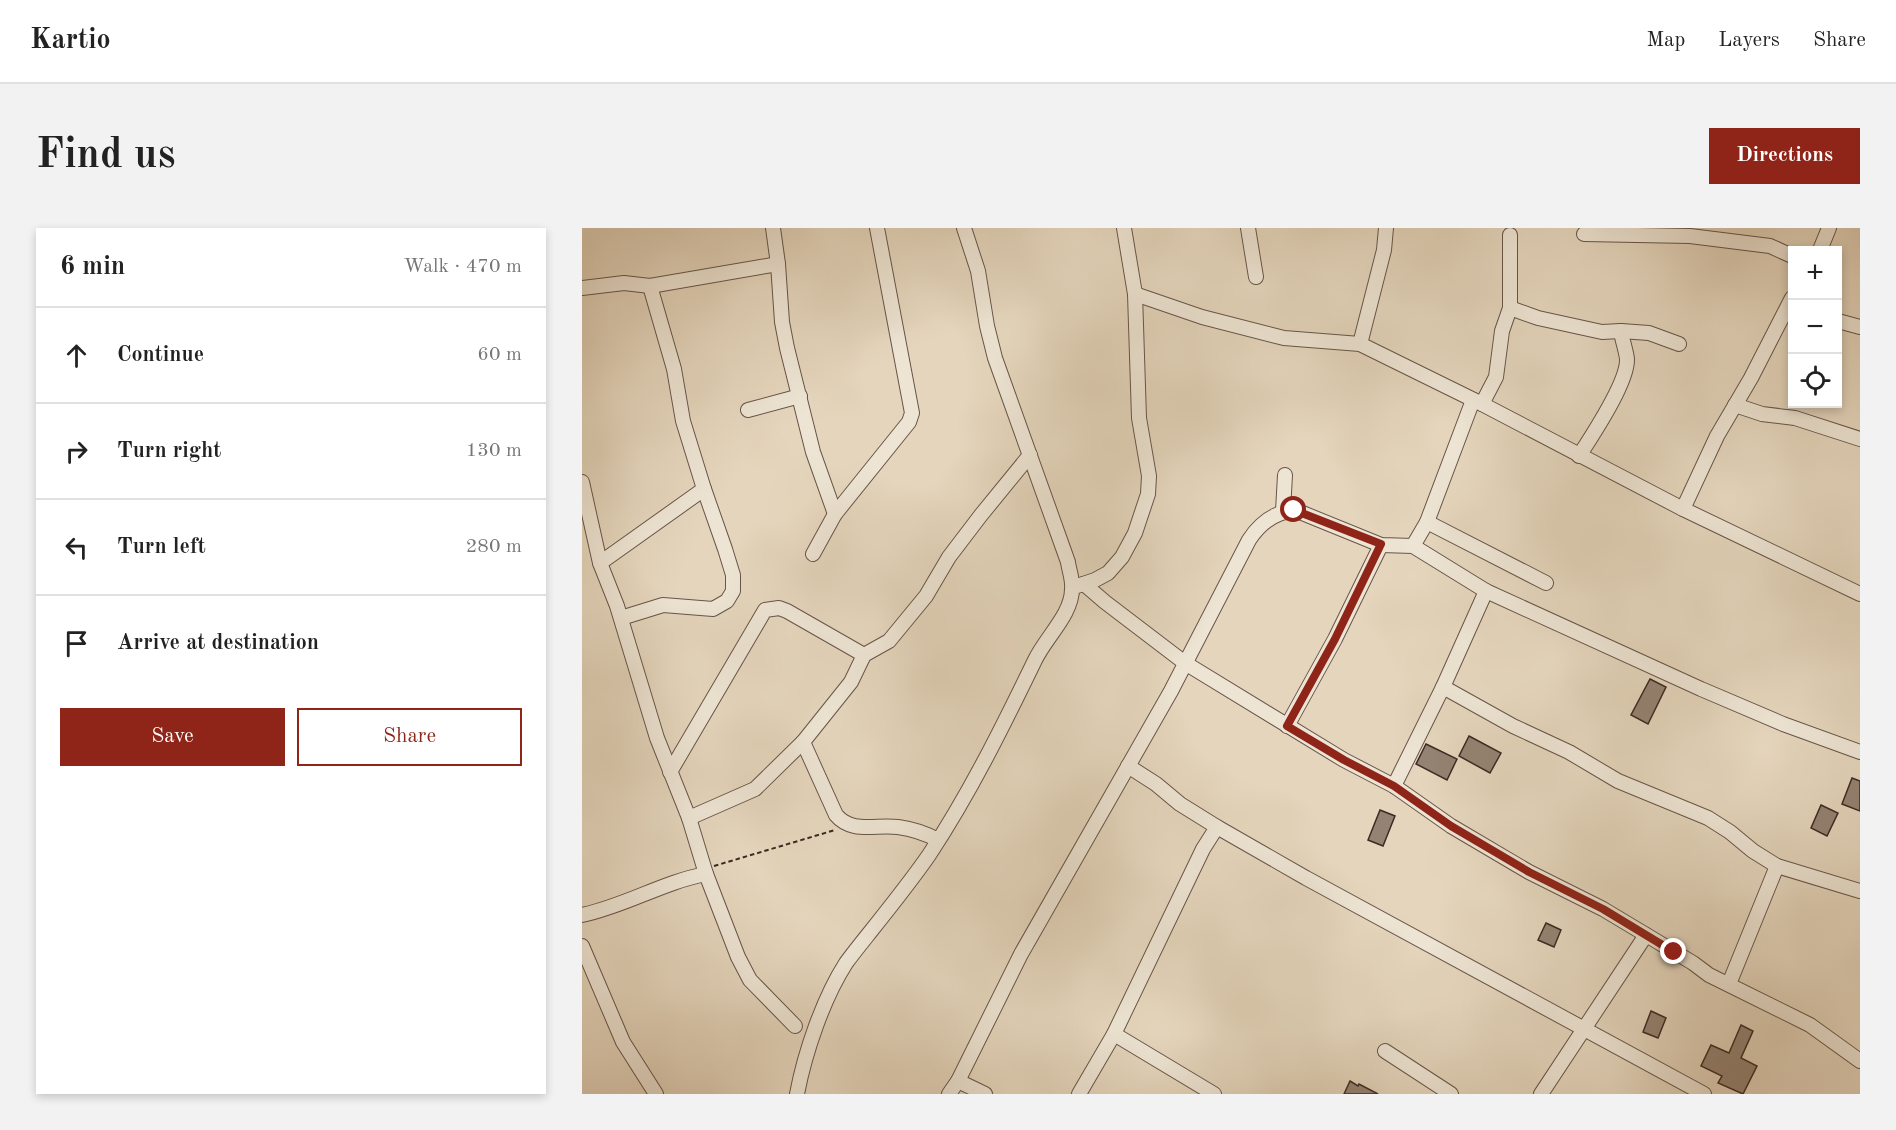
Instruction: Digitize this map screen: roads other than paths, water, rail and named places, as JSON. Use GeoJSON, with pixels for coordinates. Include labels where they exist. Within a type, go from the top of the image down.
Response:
{"type":"FeatureCollection","features":[{"type":"Feature","properties":{"kind":"street"},"geometry":{"type":"LineString","coordinates":[[773,228],[782,322],[813,452],[834,514]]}},
{"type":"Feature","properties":{"kind":"street"},"geometry":{"type":"LineString","coordinates":[[813,554],[834,514],[909,422],[912,413],[877,228]]}},
{"type":"Feature","properties":{"kind":"street"},"geometry":{"type":"LineString","coordinates":[[964,228],[978,271],[995,358],[1068,562],[1079,586],[1105,602],[1185,663],[1344,760],[1394,786],[1451,826],[1529,872],[1603,909],[1709,975],[1810,1025],[1860,1061]]}},
{"type":"Feature","properties":{"kind":"street"},"geometry":{"type":"LineString","coordinates":[[798,1094],[803,1068],[819,1022],[846,962],[907,886],[938,840],[1005,722],[1048,636],[1065,614],[1079,586],[1108,573],[1122,557],[1135,533],[1148,495],[1149,476],[1139,418],[1135,294],[1124,228]]}},
{"type":"Feature","properties":{"kind":"street"},"geometry":{"type":"LineString","coordinates":[[1248,228],[1256,277]]}},
{"type":"Feature","properties":{"kind":"street"},"geometry":{"type":"LineString","coordinates":[[1360,344],[1384,250],[1386,228]]}},
{"type":"Feature","properties":{"kind":"street"},"geometry":{"type":"LineString","coordinates":[[1822,246],[1829,228]]}},
{"type":"Feature","properties":{"kind":"street"},"geometry":{"type":"LineString","coordinates":[[1584,234],[1690,236],[1770,246],[1788,253]]}},
{"type":"Feature","properties":{"kind":"street"},"geometry":{"type":"LineString","coordinates":[[1413,546],[1426,522],[1477,402],[1496,377],[1502,331],[1510,308],[1510,235]]}},
{"type":"Feature","properties":{"kind":"street"},"geometry":{"type":"LineString","coordinates":[[582,288],[624,283],[650,286],[778,264]]}},
{"type":"Feature","properties":{"kind":"street"},"geometry":{"type":"LineString","coordinates":[[621,618],[663,606],[713,609],[722,605],[734,591],[733,575],[683,421],[674,369],[650,286]]}},
{"type":"Feature","properties":{"kind":"street"},"geometry":{"type":"LineString","coordinates":[[1135,294],[1202,318],[1284,338],[1360,344],[1683,509],[1860,594]]}},
{"type":"Feature","properties":{"kind":"street"},"geometry":{"type":"LineString","coordinates":[[1510,308],[1538,318],[1602,332],[1649,333],[1679,344]]}},
{"type":"Feature","properties":{"kind":"street"},"geometry":{"type":"LineString","coordinates":[[1683,509],[1718,436],[1788,309]]}},
{"type":"Feature","properties":{"kind":"street"},"geometry":{"type":"LineString","coordinates":[[1842,322],[1860,327]]}},
{"type":"Feature","properties":{"kind":"street"},"geometry":{"type":"LineString","coordinates":[[1579,456],[1596,431],[1623,374],[1627,357],[1621,331]]}},
{"type":"Feature","properties":{"kind":"street"},"geometry":{"type":"LineString","coordinates":[[748,411],[800,396]]}},
{"type":"Feature","properties":{"kind":"street"},"geometry":{"type":"LineString","coordinates":[[1735,405],[1762,414],[1795,418],[1860,439]]}},
{"type":"Feature","properties":{"kind":"street"},"geometry":{"type":"LineString","coordinates":[[689,818],[755,789],[803,742],[851,682],[864,655],[889,641],[926,596],[968,531],[1030,455]]}},
{"type":"Feature","properties":{"kind":"street"},"geometry":{"type":"LineString","coordinates":[[1283,511],[1285,475]]}},
{"type":"Feature","properties":{"kind":"street"},"geometry":{"type":"LineString","coordinates":[[582,482],[600,563],[621,618],[657,738],[689,818],[738,957],[750,980],[795,1026]]}},
{"type":"Feature","properties":{"kind":"street"},"geometry":{"type":"LineString","coordinates":[[600,563],[704,489]]}},
{"type":"Feature","properties":{"kind":"street"},"geometry":{"type":"LineString","coordinates":[[950,1094],[1020,954],[1171,691],[1249,540],[1258,526],[1283,511],[1294,510],[1381,544],[1413,546],[1486,591],[1701,689],[1783,724],[1860,752]]}},
{"type":"Feature","properties":{"kind":"street"},"geometry":{"type":"LineString","coordinates":[[1426,522],[1546,583]]}},
{"type":"Feature","properties":{"kind":"street"},"geometry":{"type":"LineString","coordinates":[[1287,726],[1335,639],[1381,544]]}},
{"type":"Feature","properties":{"kind":"street"},"geometry":{"type":"LineString","coordinates":[[1394,786],[1443,687],[1486,591]]}},
{"type":"Feature","properties":{"kind":"street"},"geometry":{"type":"LineString","coordinates":[[670,772],[765,610],[779,608],[787,611],[864,655]]}},
{"type":"Feature","properties":{"kind":"street"},"geometry":{"type":"LineString","coordinates":[[1443,687],[1513,726],[1569,752],[1618,781],[1708,818],[1777,866],[1860,891]]}},
{"type":"Feature","properties":{"kind":"street"},"geometry":{"type":"LineString","coordinates":[[803,742],[836,815],[848,826],[919,830],[938,840]]}},
{"type":"Feature","properties":{"kind":"street"},"geometry":{"type":"LineString","coordinates":[[1128,766],[1156,784],[1180,804],[1306,878],[1704,1094]]}},
{"type":"Feature","properties":{"kind":"street"},"geometry":{"type":"LineString","coordinates":[[1079,1094],[1114,1034],[1203,849],[1217,827]]}},
{"type":"Feature","properties":{"kind":"street"},"geometry":{"type":"LineString","coordinates":[[1729,984],[1777,866]]}},
{"type":"Feature","properties":{"kind":"street"},"geometry":{"type":"LineString","coordinates":[[582,915],[604,910],[706,871]]}},
{"type":"Feature","properties":{"kind":"street"},"geometry":{"type":"LineString","coordinates":[[1542,1094],[1646,935]]}},
{"type":"Feature","properties":{"kind":"street"},"geometry":{"type":"LineString","coordinates":[[582,946],[616,1026],[635,1063],[656,1094]]}},
{"type":"Feature","properties":{"kind":"street"},"geometry":{"type":"LineString","coordinates":[[1114,1034],[1214,1094]]}},
{"type":"Feature","properties":{"kind":"street"},"geometry":{"type":"LineString","coordinates":[[1386,1051],[1451,1094]]}},
{"type":"Feature","properties":{"kind":"street"},"geometry":{"type":"LineString","coordinates":[[958,1081],[985,1094]]}}]}
